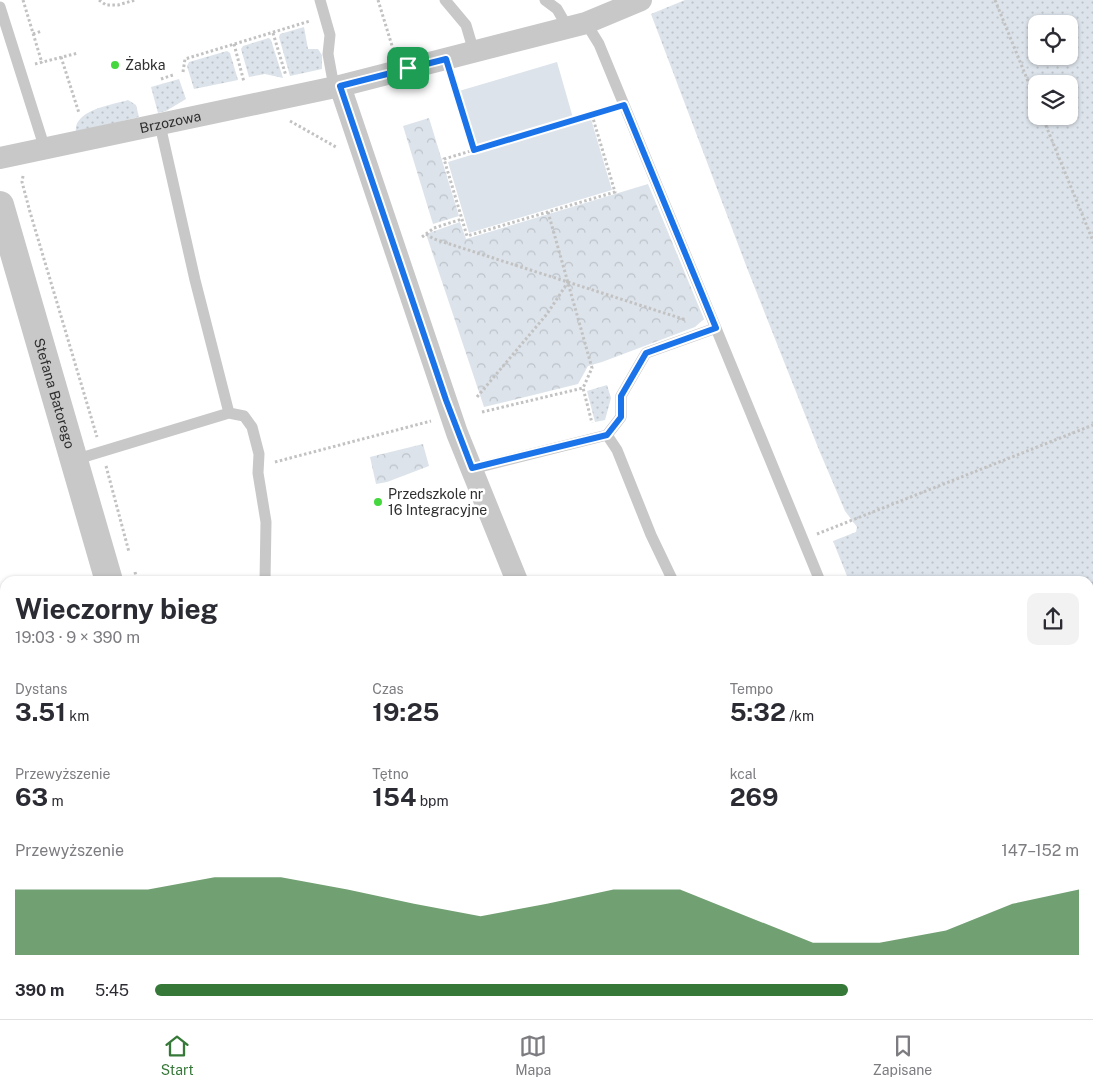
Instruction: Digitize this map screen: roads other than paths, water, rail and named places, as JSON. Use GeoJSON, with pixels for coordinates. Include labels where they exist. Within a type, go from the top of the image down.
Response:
{"type":"FeatureCollection","features":[{"type":"Feature","properties":{"kind":"street","name":"Brzozowa"},"geometry":{"type":"LineString","coordinates":[[0,158],[337,86],[577,26],[641,0]]}},
{"type":"Feature","properties":{"kind":"street"},"geometry":{"type":"LineString","coordinates":[[337,86],[446,400],[515,576]]}},
{"type":"Feature","properties":{"kind":"street","name":"Stefana Batorego"},"geometry":{"type":"LineString","coordinates":[[0,205],[109,576]]}},
{"type":"Feature","properties":{"kind":"lane"},"geometry":{"type":"LineString","coordinates":[[320,0],[330,35],[328,54],[337,86]]}},
{"type":"Feature","properties":{"kind":"lane"},"geometry":{"type":"LineString","coordinates":[[445,0],[466,25],[474,52]]}},
{"type":"Feature","properties":{"kind":"lane"},"geometry":{"type":"LineString","coordinates":[[545,0],[599,44],[818,576]]}},
{"type":"Feature","properties":{"kind":"lane"},"geometry":{"type":"LineString","coordinates":[[0,7],[45,149]]}},
{"type":"Feature","properties":{"kind":"lane"},"geometry":{"type":"LineString","coordinates":[[160,125],[195,280],[229,413]]}},
{"type":"Feature","properties":{"kind":"lane"},"geometry":{"type":"LineString","coordinates":[[472,468],[602,437],[621,417],[621,396],[646,353],[716,328]]}},
{"type":"Feature","properties":{"kind":"lane"},"geometry":{"type":"LineString","coordinates":[[74,460],[229,413],[244,416],[252,427],[259,454],[258,466],[266,522],[265,576]]}},
{"type":"Feature","properties":{"kind":"lane"},"geometry":{"type":"LineString","coordinates":[[602,437],[617,450],[651,535],[671,576]]}},
{"type":"Feature","properties":{"kind":"place","name":"Żabka"},"geometry":{"type":"Point","coordinates":[115,65]}},
{"type":"Feature","properties":{"kind":"place","name":"Przedszkole nr 16 Integracyjne"},"geometry":{"type":"Point","coordinates":[378,502]}}]}
